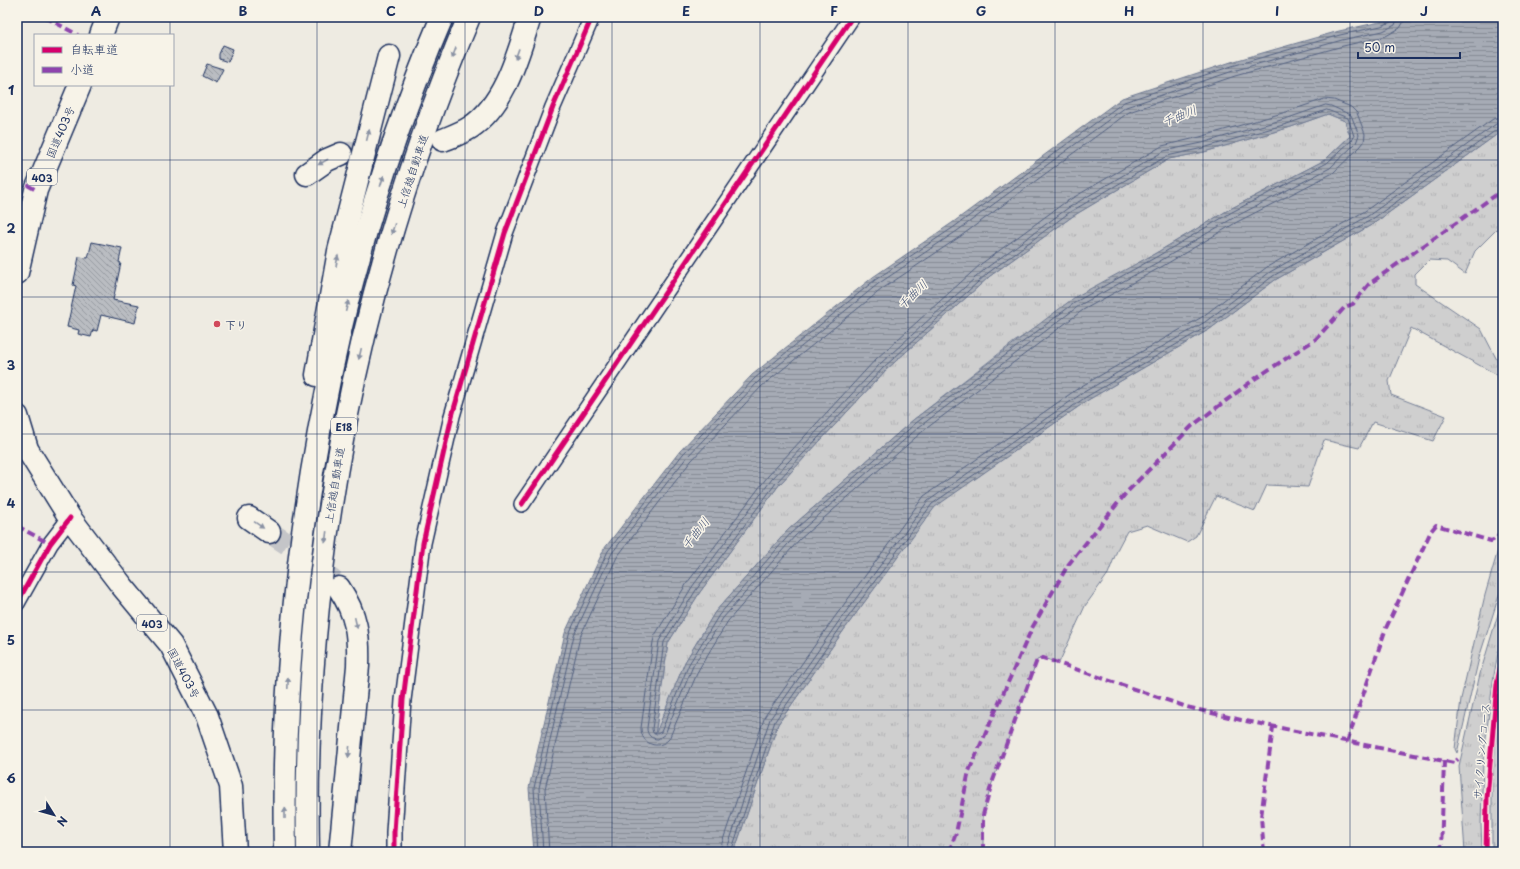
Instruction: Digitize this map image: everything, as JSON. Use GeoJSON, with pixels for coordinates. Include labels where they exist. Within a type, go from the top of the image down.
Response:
{"type":"FeatureCollection","features":[{"type":"Feature","properties":{"kind":"highway"},"geometry":{"type":"LineString","coordinates":[[101,34],[108,17]]}},
{"type":"Feature","properties":{"kind":"highway","name":"上信越自動車道"},"geometry":{"type":"LineString","coordinates":[[285,852],[285,751],[288,676],[294,605],[307,504],[319,436],[347,304],[365,238],[385,172],[408,105],[442,17]]}},
{"type":"Feature","properties":{"kind":"highway","name":"上信越自動車道"},"geometry":{"type":"LineString","coordinates":[[308,852],[309,750],[313,672],[319,600],[329,517],[340,446],[370,311],[388,246],[409,177],[432,110],[469,17]]}},
{"type":"Feature","properties":{"kind":"highway"},"geometry":{"type":"LineString","coordinates":[[443,140],[472,126],[484,116],[494,103],[513,67],[530,17]]}},
{"type":"Feature","properties":{"kind":"highway"},"geometry":{"type":"LineString","coordinates":[[294,605],[301,492],[324,329],[339,251],[389,56]]}},
{"type":"Feature","properties":{"kind":"highway","name":"国道403号"},"geometry":{"type":"LineString","coordinates":[[17,273],[36,190],[80,86]]}},
{"type":"Feature","properties":{"kind":"highway"},"geometry":{"type":"LineString","coordinates":[[307,174],[327,160],[341,154]]}},
{"type":"Feature","properties":{"kind":"highway","name":"国道403号"},"geometry":{"type":"LineString","coordinates":[[17,416],[27,449],[70,518],[122,586],[171,645],[207,716],[231,786],[235,852]]}},
{"type":"Feature","properties":{"kind":"highway"},"geometry":{"type":"LineString","coordinates":[[249,518],[269,532]]}},
{"type":"Feature","properties":{"kind":"highway"},"geometry":{"type":"LineString","coordinates":[[339,588],[354,614],[358,630],[359,647],[340,852]]}},
{"type":"Feature","properties":{"kind":"street"},"geometry":{"type":"LineString","coordinates":[[394,852],[403,700],[423,543],[452,416],[505,233],[553,107],[592,17]]}},
{"type":"Feature","properties":{"kind":"street"},"geometry":{"type":"LineString","coordinates":[[522,504],[852,17]]}},
{"type":"Feature","properties":{"kind":"street"},"geometry":{"type":"LineString","coordinates":[[17,603],[50,544],[70,518]]}},
{"type":"Feature","properties":{"kind":"green space"},"geometry":{"type":"Polygon","coordinates":[[[1328,114],[1345,121],[1350,136],[1325,160],[1230,209],[1156,253],[1014,342],[913,420],[788,530],[715,612],[685,662],[655,737],[668,643],[700,592],[779,485],[886,370],[990,276],[1073,216],[1169,159],[1204,152],[1291,127],[1328,114]]]}},
{"type":"Feature","properties":{"kind":"green space"},"geometry":{"type":"Polygon","coordinates":[[[1503,130],[1503,223],[1475,251],[1465,274],[1447,261],[1429,260],[1415,274],[1415,284],[1481,329],[1497,360],[1499,376],[1411,328],[1389,381],[1391,395],[1446,416],[1433,441],[1373,422],[1359,448],[1324,440],[1308,487],[1267,485],[1255,511],[1216,496],[1196,536],[1187,542],[1147,525],[1127,531],[1118,548],[1108,574],[1085,606],[1059,663],[1043,658],[1037,660],[991,786],[983,815],[983,852],[734,852],[778,724],[846,627],[934,507],[1088,400],[1210,329],[1275,280],[1373,224],[1503,130]]]}},
{"type":"Feature","properties":{"kind":"green space"},"geometry":{"type":"Polygon","coordinates":[[[1503,533],[1503,583],[1479,658],[1457,753],[1455,749],[1461,699],[1485,595],[1503,533]]]}},
{"type":"Feature","properties":{"kind":"green space"},"geometry":{"type":"Polygon","coordinates":[[[1503,603],[1503,624],[1493,681],[1483,761],[1481,824],[1482,852],[1465,852],[1459,766],[1480,674],[1498,614],[1503,603]]]}},
{"type":"Feature","properties":{"kind":"green space"},"geometry":{"type":"Polygon","coordinates":[[[1503,685],[1503,835],[1499,852],[1492,852],[1492,787],[1499,704],[1503,685]]]}},
{"type":"Feature","properties":{"kind":"water","name":"千曲川"},"geometry":{"type":"Polygon","coordinates":[[[1392,17],[1503,17],[1503,130],[1373,224],[1275,280],[1210,329],[1088,400],[935,507],[846,627],[778,724],[734,852],[534,852],[529,788],[565,633],[604,549],[680,451],[752,375],[873,277],[952,223],[1122,98],[1231,62],[1339,31],[1380,22],[1392,17]],[[1328,114],[1291,127],[1204,152],[1169,159],[1073,216],[990,276],[886,370],[779,485],[700,592],[668,643],[655,735],[685,662],[715,612],[788,530],[913,420],[1075,297],[1156,253],[1230,209],[1325,160],[1350,136],[1345,121],[1328,114]]]}},
{"type":"Feature","properties":{"kind":"building"},"geometry":{"type":"Polygon","coordinates":[[[223,45],[233,49],[228,62],[219,59],[219,54],[223,45]]]}},
{"type":"Feature","properties":{"kind":"building"},"geometry":{"type":"Polygon","coordinates":[[[207,64],[223,69],[216,83],[202,76],[207,64]]]}},
{"type":"Feature","properties":{"kind":"building"},"geometry":{"type":"Polygon","coordinates":[[[92,242],[122,248],[119,262],[121,263],[113,300],[139,305],[135,323],[101,315],[97,331],[93,330],[91,337],[78,334],[79,330],[67,327],[76,286],[73,285],[79,257],[88,258],[92,242]]]}},
{"type":"Feature","properties":{"kind":"tunnel"},"geometry":{"type":"LineString","coordinates":[[341,154],[438,141]]}},
{"type":"Feature","properties":{"kind":"tunnel"},"geometry":{"type":"LineString","coordinates":[[269,532],[292,547],[334,582]]}},
{"type":"Feature","properties":{"kind":"marked path"},"geometry":{"type":"LineString","coordinates":[[45,17],[76,34]]}},
{"type":"Feature","properties":{"kind":"marked path"},"geometry":{"type":"LineString","coordinates":[[17,179],[36,190]]}},
{"type":"Feature","properties":{"kind":"marked path"},"geometry":{"type":"LineString","coordinates":[[949,852],[956,833],[969,771],[1032,628],[1068,565],[1126,493],[1192,426],[1256,378],[1316,339],[1345,307],[1353,304],[1369,284],[1503,190]]}},
{"type":"Feature","properties":{"kind":"marked path"},"geometry":{"type":"LineString","coordinates":[[1347,742],[1386,628],[1431,531],[1436,525],[1491,541],[1497,538],[1503,528]]}},
{"type":"Feature","properties":{"kind":"marked path"},"geometry":{"type":"LineString","coordinates":[[17,526],[50,544]]}},
{"type":"Feature","properties":{"kind":"marked path"},"geometry":{"type":"LineString","coordinates":[[983,852],[983,815],[991,786],[1037,660],[1043,658],[1187,707],[1241,720],[1454,763],[1458,759]]}},
{"type":"Feature","properties":{"kind":"marked path"},"geometry":{"type":"LineString","coordinates":[[1264,852],[1261,817],[1273,727]]}},
{"type":"Feature","properties":{"kind":"marked path"},"geometry":{"type":"LineString","coordinates":[[1441,852],[1444,761]]}},
{"type":"Feature","properties":{"kind":"cycle path"},"geometry":{"type":"LineString","coordinates":[[394,852],[403,700],[423,543],[452,416],[505,233],[553,107],[592,17]]}},
{"type":"Feature","properties":{"kind":"cycle path"},"geometry":{"type":"LineString","coordinates":[[522,504],[852,17]]}},
{"type":"Feature","properties":{"kind":"cycle path"},"geometry":{"type":"LineString","coordinates":[[17,603],[50,544],[70,518]]}},
{"type":"Feature","properties":{"kind":"cycle path","name":"サイクリングコース"},"geometry":{"type":"LineString","coordinates":[[1486,852],[1487,798],[1497,684],[1503,653]]}},
{"type":"Feature","properties":{"kind":"place","name":"下り"},"geometry":{"type":"Point","coordinates":[217,324]}}]}
